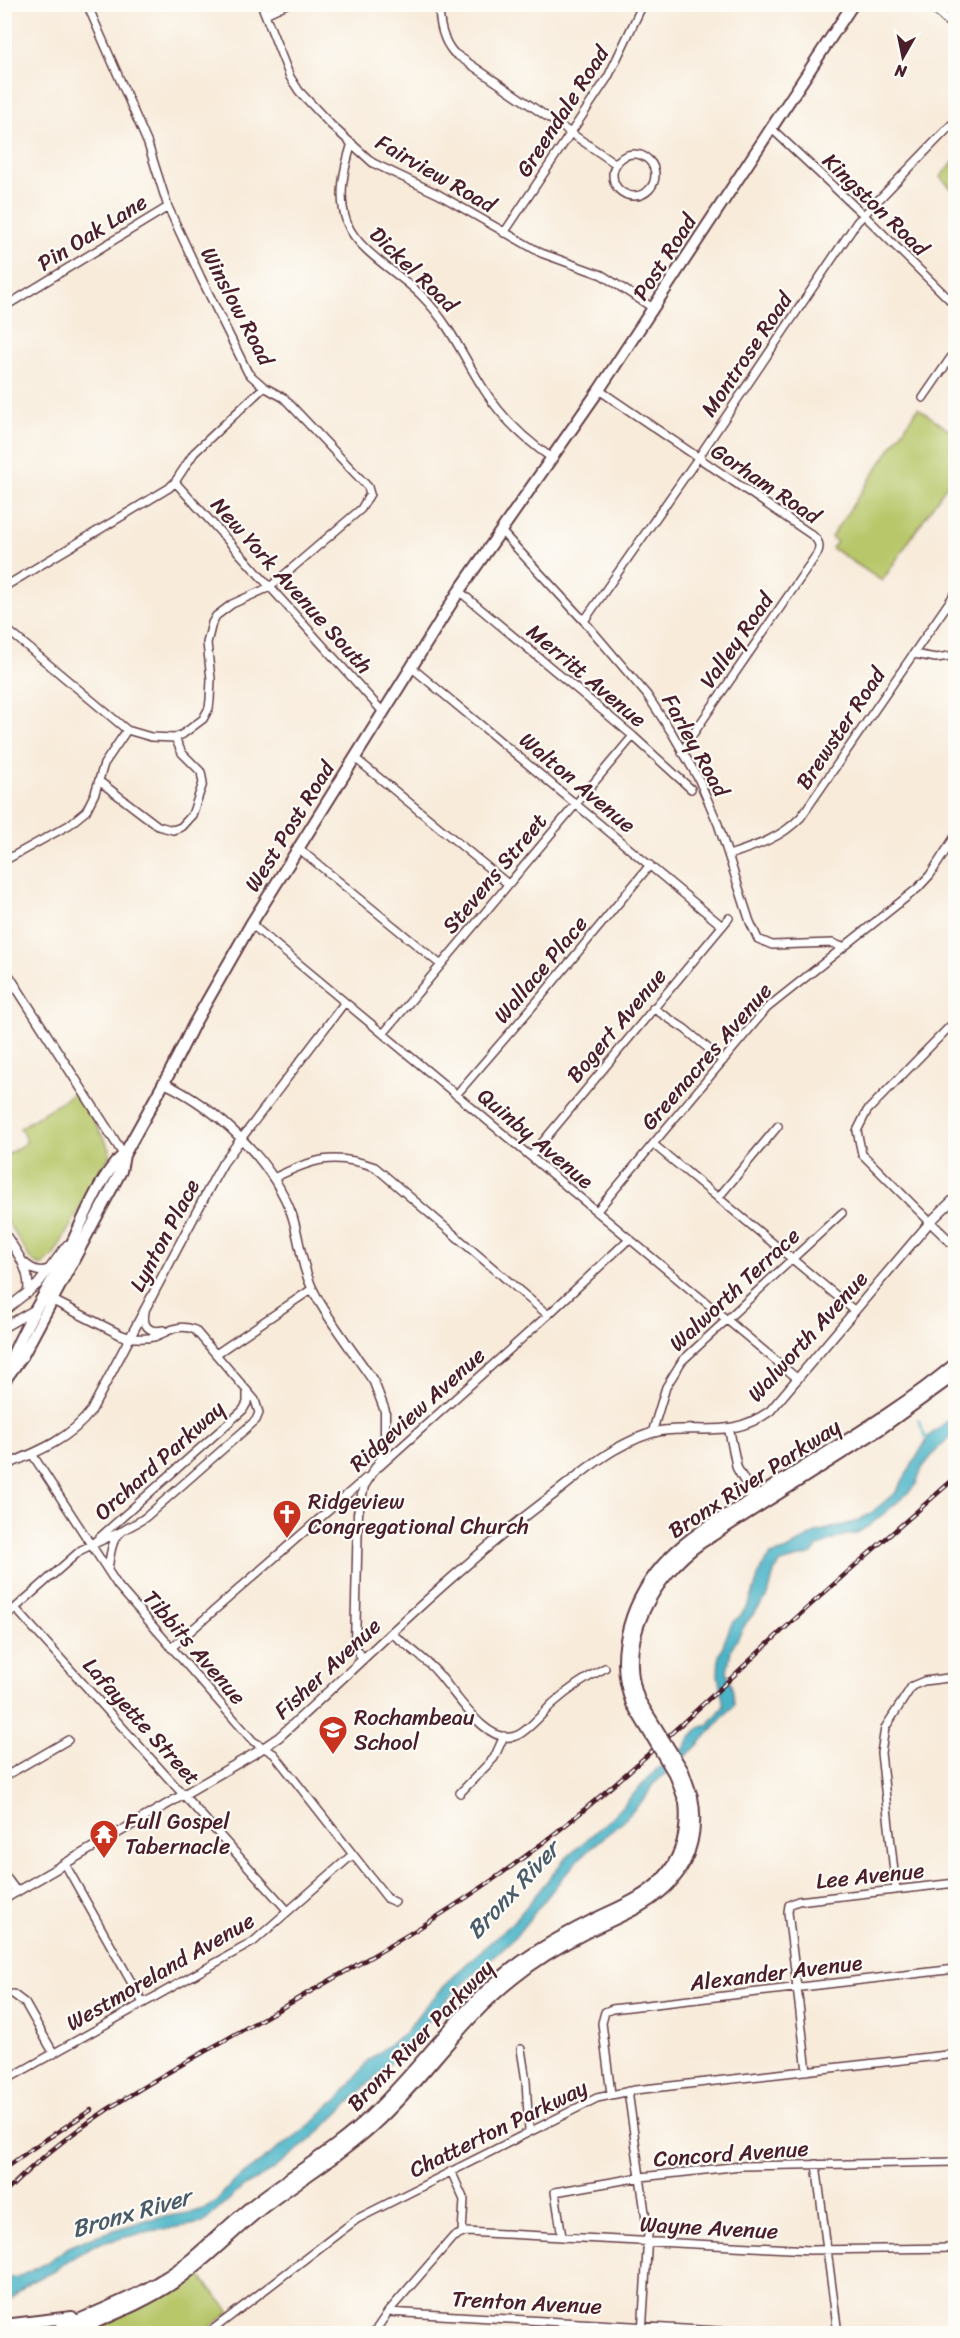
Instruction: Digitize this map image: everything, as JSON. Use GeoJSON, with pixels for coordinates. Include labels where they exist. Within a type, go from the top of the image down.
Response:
{"type":"FeatureCollection","features":[{"type":"Feature","properties":{"kind":"main road","name":"Post Road"},"geometry":{"type":"LineString","coordinates":[[502,530],[553,459],[854,4]]}},
{"type":"Feature","properties":{"kind":"main road","name":"West Post Road"},"geometry":{"type":"LineString","coordinates":[[4,1379],[23,1355],[121,1171],[124,1155],[251,924],[459,591],[502,530]]}},
{"type":"Feature","properties":{"kind":"main road","name":"West Post Road"},"geometry":{"type":"LineString","coordinates":[[4,1379],[13,1354],[36,1309],[116,1161],[124,1155]]}},
{"type":"Feature","properties":{"kind":"main road","name":"Bronx River Parkway"},"geometry":{"type":"LineString","coordinates":[[69,2334],[151,2296],[185,2275],[256,2213],[340,2153],[371,2127],[479,2011],[517,1976],[555,1950],[643,1904],[665,1888],[681,1868],[692,1843],[695,1822],[688,1799],[624,1678],[623,1651],[632,1618],[646,1588],[662,1566],[685,1543],[900,1406],[956,1363]]}},
{"type":"Feature","properties":{"kind":"main road","name":"Bronx River Parkway"},"geometry":{"type":"LineString","coordinates":[[635,1702],[632,1667],[635,1635],[650,1599],[676,1563],[707,1538],[902,1414],[956,1374]]}},
{"type":"Feature","properties":{"kind":"main road","name":"Bronx River Parkway"},"geometry":{"type":"LineString","coordinates":[[48,2334],[152,2286],[175,2271],[249,2208],[359,2126],[384,2103],[486,1991],[517,1965],[562,1936],[638,1897],[654,1886],[667,1873],[681,1850],[688,1799]]}},
{"type":"Feature","properties":{"kind":"main road"},"geometry":{"type":"LineString","coordinates":[[4,2325],[57,2320],[105,2308]]}},
{"type":"Feature","properties":{"kind":"street","name":"Winslow Road"},"geometry":{"type":"LineString","coordinates":[[87,4],[148,144],[168,207],[243,363],[253,378],[284,398],[368,487],[370,494],[361,509],[270,587]]}},
{"type":"Feature","properties":{"kind":"street","name":"Fairview Road"},"geometry":{"type":"LineString","coordinates":[[261,4],[290,77],[298,91],[373,163],[438,194],[542,254],[602,274],[653,308]]}},
{"type":"Feature","properties":{"kind":"street"},"geometry":{"type":"LineString","coordinates":[[265,14],[287,4]]}},
{"type":"Feature","properties":{"kind":"street"},"geometry":{"type":"LineString","coordinates":[[439,4],[441,27],[449,48],[454,53],[616,164]]}},
{"type":"Feature","properties":{"kind":"street","name":"Greendale Road"},"geometry":{"type":"LineString","coordinates":[[504,233],[608,77],[643,4]]}},
{"type":"Feature","properties":{"kind":"street"},"geometry":{"type":"LineString","coordinates":[[930,4],[956,29]]}},
{"type":"Feature","properties":{"kind":"street","name":"Montrose Road"},"geometry":{"type":"LineString","coordinates":[[584,621],[863,215],[956,120]]}},
{"type":"Feature","properties":{"kind":"street","name":"Kingston Road"},"geometry":{"type":"LineString","coordinates":[[772,129],[956,306]]}},
{"type":"Feature","properties":{"kind":"street","name":"Dickel Road"},"geometry":{"type":"LineString","coordinates":[[352,142],[343,172],[342,185],[343,207],[351,232],[363,246],[417,290],[441,315],[495,406],[524,435],[553,459]]}},
{"type":"Feature","properties":{"kind":"street"},"geometry":{"type":"LineString","coordinates":[[629,155],[645,157],[655,171],[654,184],[650,190],[639,196],[626,195],[616,186],[613,179],[616,164],[629,155]]}},
{"type":"Feature","properties":{"kind":"street","name":"Pin Oak Lane"},"geometry":{"type":"LineString","coordinates":[[4,307],[168,207]]}},
{"type":"Feature","properties":{"kind":"street"},"geometry":{"type":"LineString","coordinates":[[922,398],[956,350]]}},
{"type":"Feature","properties":{"kind":"street"},"geometry":{"type":"LineString","coordinates":[[4,587],[175,482],[194,453],[264,387]]}},
{"type":"Feature","properties":{"kind":"street","name":"Gorham Road"},"geometry":{"type":"LineString","coordinates":[[599,390],[812,535],[819,546]]}},
{"type":"Feature","properties":{"kind":"street","name":"New York Avenue South"},"geometry":{"type":"LineString","coordinates":[[175,482],[383,712]]}},
{"type":"Feature","properties":{"kind":"street","name":"Farley Road"},"geometry":{"type":"LineString","coordinates":[[502,530],[647,695],[699,780],[729,855],[755,935],[760,941],[772,945],[833,943],[842,947]]}},
{"type":"Feature","properties":{"kind":"street","name":"Valley Road"},"geometry":{"type":"LineString","coordinates":[[682,753],[817,554],[819,546]]}},
{"type":"Feature","properties":{"kind":"street"},"geometry":{"type":"LineString","coordinates":[[4,627],[127,730],[151,737],[175,738],[198,724],[209,708],[211,679],[207,643],[212,623],[225,608],[270,587]]}},
{"type":"Feature","properties":{"kind":"street","name":"Merritt Avenue"},"geometry":{"type":"LineString","coordinates":[[459,591],[633,736],[691,789]]}},
{"type":"Feature","properties":{"kind":"street","name":"Brewster Road"},"geometry":{"type":"LineString","coordinates":[[729,855],[775,838],[801,817],[956,592]]}},
{"type":"Feature","properties":{"kind":"street"},"geometry":{"type":"LineString","coordinates":[[914,654],[936,658],[956,655]]}},
{"type":"Feature","properties":{"kind":"street","name":"Walton Avenue"},"geometry":{"type":"LineString","coordinates":[[411,667],[722,925]]}},
{"type":"Feature","properties":{"kind":"street"},"geometry":{"type":"LineString","coordinates":[[4,861],[77,820],[92,801],[109,755],[127,730]]}},
{"type":"Feature","properties":{"kind":"street","name":"Stevens Street"},"geometry":{"type":"LineString","coordinates":[[383,1034],[633,736]]}},
{"type":"Feature","properties":{"kind":"street"},"geometry":{"type":"LineString","coordinates":[[99,781],[158,826],[173,830],[188,822],[202,792],[203,783],[201,772],[182,753],[175,738]]}},
{"type":"Feature","properties":{"kind":"street"},"geometry":{"type":"LineString","coordinates":[[355,758],[508,884]]}},
{"type":"Feature","properties":{"kind":"street","name":"Greenacres Avenue"},"geometry":{"type":"LineString","coordinates":[[596,1212],[767,1008],[918,888],[930,875],[956,835]]}},
{"type":"Feature","properties":{"kind":"street"},"geometry":{"type":"LineString","coordinates":[[298,848],[441,965]]}},
{"type":"Feature","properties":{"kind":"street","name":"Wallace Place"},"geometry":{"type":"LineString","coordinates":[[456,1095],[650,865]]}},
{"type":"Feature","properties":{"kind":"street","name":"Bogert Avenue"},"geometry":{"type":"LineString","coordinates":[[531,1156],[729,918]]}},
{"type":"Feature","properties":{"kind":"street","name":"Quinby Avenue"},"geometry":{"type":"LineString","coordinates":[[251,924],[798,1379]]}},
{"type":"Feature","properties":{"kind":"street"},"geometry":{"type":"LineString","coordinates":[[4,968],[124,1155]]}},
{"type":"Feature","properties":{"kind":"street","name":"Lynton Place"},"geometry":{"type":"LineString","coordinates":[[4,1466],[59,1441],[85,1419],[99,1399],[218,1172],[345,1002]]}},
{"type":"Feature","properties":{"kind":"street"},"geometry":{"type":"LineString","coordinates":[[653,1008],[685,1029],[723,1061]]}},
{"type":"Feature","properties":{"kind":"street"},"geometry":{"type":"LineString","coordinates":[[956,1020],[867,1111],[857,1131],[862,1154],[956,1247]]}},
{"type":"Feature","properties":{"kind":"street"},"geometry":{"type":"LineString","coordinates":[[164,1083],[191,1098],[241,1139],[274,1178],[291,1215],[303,1266],[312,1289],[381,1396],[386,1423],[385,1443],[381,1459],[364,1486],[357,1523],[356,1647],[363,1659]]}},
{"type":"Feature","properties":{"kind":"street"},"geometry":{"type":"LineString","coordinates":[[718,1198],[778,1126]]}},
{"type":"Feature","properties":{"kind":"street"},"geometry":{"type":"LineString","coordinates":[[652,1144],[855,1311]]}},
{"type":"Feature","properties":{"kind":"street"},"geometry":{"type":"LineString","coordinates":[[274,1178],[309,1162],[332,1158],[355,1160],[375,1167],[548,1315]]}},
{"type":"Feature","properties":{"kind":"street","name":"Walworth Avenue"},"geometry":{"type":"LineString","coordinates":[[652,1433],[729,1429],[752,1422],[770,1411],[930,1222],[956,1197]]}},
{"type":"Feature","properties":{"kind":"street","name":"Walworth Terrace"},"geometry":{"type":"LineString","coordinates":[[652,1433],[666,1387],[673,1373],[687,1356],[842,1213]]}},
{"type":"Feature","properties":{"kind":"street"},"geometry":{"type":"LineString","coordinates":[[4,1233],[23,1262],[29,1278],[28,1293]]}},
{"type":"Feature","properties":{"kind":"street"},"geometry":{"type":"LineString","coordinates":[[4,1311],[28,1293],[51,1268],[77,1233]]}},
{"type":"Feature","properties":{"kind":"street","name":"Ridgeview Avenue"},"geometry":{"type":"LineString","coordinates":[[171,1648],[374,1472],[629,1239]]}},
{"type":"Feature","properties":{"kind":"street"},"geometry":{"type":"LineString","coordinates":[[23,1262],[36,1271],[43,1272],[51,1268]]}},
{"type":"Feature","properties":{"kind":"street"},"geometry":{"type":"LineString","coordinates":[[216,1354],[312,1289]]}},
{"type":"Feature","properties":{"kind":"street"},"geometry":{"type":"LineString","coordinates":[[4,1327],[52,1300],[130,1338],[150,1338],[168,1329]]}},
{"type":"Feature","properties":{"kind":"street"},"geometry":{"type":"LineString","coordinates":[[146,1308],[144,1318],[147,1329],[154,1331],[182,1327],[195,1330],[247,1394]]}},
{"type":"Feature","properties":{"kind":"street","name":"Orchard Parkway"},"geometry":{"type":"LineString","coordinates":[[91,1545],[142,1521],[255,1420],[260,1409],[255,1400],[247,1394]]}},
{"type":"Feature","properties":{"kind":"street","name":"Orchard Parkway"},"geometry":{"type":"LineString","coordinates":[[91,1545],[243,1410],[247,1403],[247,1394]]}},
{"type":"Feature","properties":{"kind":"street"},"geometry":{"type":"LineString","coordinates":[[729,1429],[735,1462],[754,1498]]}},
{"type":"Feature","properties":{"kind":"street","name":"Fisher Avenue"},"geometry":{"type":"LineString","coordinates":[[4,1899],[264,1748],[288,1729],[460,1570],[532,1511],[608,1454],[626,1443],[652,1433]]}},
{"type":"Feature","properties":{"kind":"street","name":"Tibbits Avenue"},"geometry":{"type":"LineString","coordinates":[[32,1454],[118,1586],[253,1741],[273,1754],[388,1899],[395,1902]]}},
{"type":"Feature","properties":{"kind":"street","name":"Orchard Parkway"},"geometry":{"type":"LineString","coordinates":[[108,1569],[115,1539],[122,1531]]}},
{"type":"Feature","properties":{"kind":"street"},"geometry":{"type":"LineString","coordinates":[[4,1618],[81,1550],[91,1545]]}},
{"type":"Feature","properties":{"kind":"street","name":"Lafayette Street"},"geometry":{"type":"LineString","coordinates":[[16,1608],[288,1911]]}},
{"type":"Feature","properties":{"kind":"street"},"geometry":{"type":"LineString","coordinates":[[391,1633],[436,1671],[477,1720],[490,1731],[504,1736],[518,1735],[569,1690],[605,1668]]}},
{"type":"Feature","properties":{"kind":"street"},"geometry":{"type":"LineString","coordinates":[[896,1890],[881,1747],[885,1728],[912,1686],[920,1682],[956,1677]]}},
{"type":"Feature","properties":{"kind":"street"},"geometry":{"type":"LineString","coordinates":[[460,1793],[494,1758],[504,1736]]}},
{"type":"Feature","properties":{"kind":"street"},"geometry":{"type":"LineString","coordinates":[[4,1777],[68,1740]]}},
{"type":"Feature","properties":{"kind":"street","name":"Westmoreland Avenue"},"geometry":{"type":"LineString","coordinates":[[4,2081],[253,1942],[352,1855]]}},
{"type":"Feature","properties":{"kind":"street"},"geometry":{"type":"LineString","coordinates":[[65,1864],[143,2003]]}},
{"type":"Feature","properties":{"kind":"street"},"geometry":{"type":"LineString","coordinates":[[4,1874],[17,1892]]}},
{"type":"Feature","properties":{"kind":"street","name":"Lee Avenue"},"geometry":{"type":"LineString","coordinates":[[796,1988],[789,1905],[798,1900],[956,1883]]}},
{"type":"Feature","properties":{"kind":"street","name":"Alexander Avenue"},"geometry":{"type":"LineString","coordinates":[[611,2094],[602,2027],[603,2015],[608,2010],[956,1969]]}},
{"type":"Feature","properties":{"kind":"street"},"geometry":{"type":"LineString","coordinates":[[796,1988],[807,2071]]}},
{"type":"Feature","properties":{"kind":"street"},"geometry":{"type":"LineString","coordinates":[[13,1994],[25,2003],[54,2054]]}},
{"type":"Feature","properties":{"kind":"street"},"geometry":{"type":"LineString","coordinates":[[520,2049],[526,2081],[529,2131]]}},
{"type":"Feature","properties":{"kind":"street","name":"Chatterton Parkway"},"geometry":{"type":"LineString","coordinates":[[207,2334],[346,2227],[369,2212],[587,2102],[628,2091],[956,2054]]}},
{"type":"Feature","properties":{"kind":"street"},"geometry":{"type":"LineString","coordinates":[[628,2091],[641,2177],[647,2241],[642,2330]]}},
{"type":"Feature","properties":{"kind":"street","name":"Concord Avenue"},"geometry":{"type":"LineString","coordinates":[[562,2237],[555,2192],[641,2177],[741,2166],[956,2162]]}},
{"type":"Feature","properties":{"kind":"street"},"geometry":{"type":"LineString","coordinates":[[816,2164],[838,2334]]}},
{"type":"Feature","properties":{"kind":"street"},"geometry":{"type":"LineString","coordinates":[[373,2334],[388,2312],[453,2237],[462,2232],[464,2200],[451,2171]]}},
{"type":"Feature","properties":{"kind":"street","name":"Wayne Avenue"},"geometry":{"type":"LineString","coordinates":[[462,2232],[827,2250],[956,2247]]}},
{"type":"Feature","properties":{"kind":"street","name":"Trenton Avenue"},"geometry":{"type":"LineString","coordinates":[[388,2312],[642,2330],[771,2334]]}},
{"type":"Feature","properties":{"kind":"street"},"geometry":{"type":"LineString","coordinates":[[947,2334],[956,2333]]}},
{"type":"Feature","properties":{"kind":"green space"},"geometry":{"type":"Polygon","coordinates":[[[955,160],[955,192],[940,177],[955,160]]]}},
{"type":"Feature","properties":{"kind":"green space"},"geometry":{"type":"Polygon","coordinates":[[[918,408],[955,434],[955,473],[882,581],[832,548],[837,542],[831,537],[918,408]]]}},
{"type":"Feature","properties":{"kind":"green space"},"geometry":{"type":"Polygon","coordinates":[[[74,1093],[78,1094],[110,1149],[109,1157],[54,1255],[43,1265],[38,1265],[31,1260],[5,1218],[5,1156],[27,1142],[20,1128],[74,1093]]]}},
{"type":"Feature","properties":{"kind":"green space"},"geometry":{"type":"Polygon","coordinates":[[[197,2272],[230,2312],[202,2333],[78,2334],[197,2272]]]}},
{"type":"Feature","properties":{"kind":"water"},"geometry":{"type":"Polygon","coordinates":[[[955,1415],[955,1433],[940,1446],[922,1468],[916,1484],[907,1494],[869,1526],[855,1534],[842,1536],[817,1547],[812,1554],[781,1563],[774,1572],[768,1596],[746,1623],[731,1650],[727,1671],[734,1705],[695,1748],[652,1785],[646,1797],[625,1819],[583,1855],[515,1937],[446,2000],[406,2047],[314,2137],[271,2171],[243,2187],[203,2223],[146,2232],[94,2245],[62,2264],[55,2271],[30,2282],[5,2305],[7,2278],[18,2277],[41,2266],[69,2247],[89,2238],[146,2220],[206,2208],[216,2201],[233,2182],[298,2134],[317,2119],[328,2106],[337,2101],[369,2060],[406,2032],[422,2010],[459,1971],[517,1918],[564,1860],[611,1818],[656,1770],[681,1752],[699,1728],[708,1725],[724,1706],[718,1675],[719,1655],[732,1623],[750,1602],[761,1568],[771,1555],[785,1551],[817,1532],[855,1522],[870,1514],[896,1492],[929,1436],[955,1415]]]}},
{"type":"Feature","properties":{"kind":"waterway"},"geometry":{"type":"LineString","coordinates":[[918,1419],[929,1440]]}},
{"type":"Feature","properties":{"kind":"railway"},"geometry":{"type":"LineString","coordinates":[[4,2194],[53,2149],[106,2110],[390,1946],[456,1905],[526,1856],[634,1767],[816,1599],[956,1477]]}},
{"type":"Feature","properties":{"kind":"railway"},"geometry":{"type":"LineString","coordinates":[[4,2169],[91,2110]]}},
{"type":"Feature","properties":{"kind":"place","name":"Ridgeview Congregational Church"},"geometry":{"type":"Point","coordinates":[287,1540]}},
{"type":"Feature","properties":{"kind":"place","name":"Rochambeau School"},"geometry":{"type":"Point","coordinates":[333,1756]}},
{"type":"Feature","properties":{"kind":"place","name":"Full Gospel Tabernacle"},"geometry":{"type":"Point","coordinates":[104,1860]}},
{"type":"Feature","properties":{"kind":"water label","name":"Bronx River"},"geometry":{"type":"Point","coordinates":[513,1890]}},
{"type":"Feature","properties":{"kind":"water label","name":"Bronx River"},"geometry":{"type":"Point","coordinates":[131,2213]}}]}
